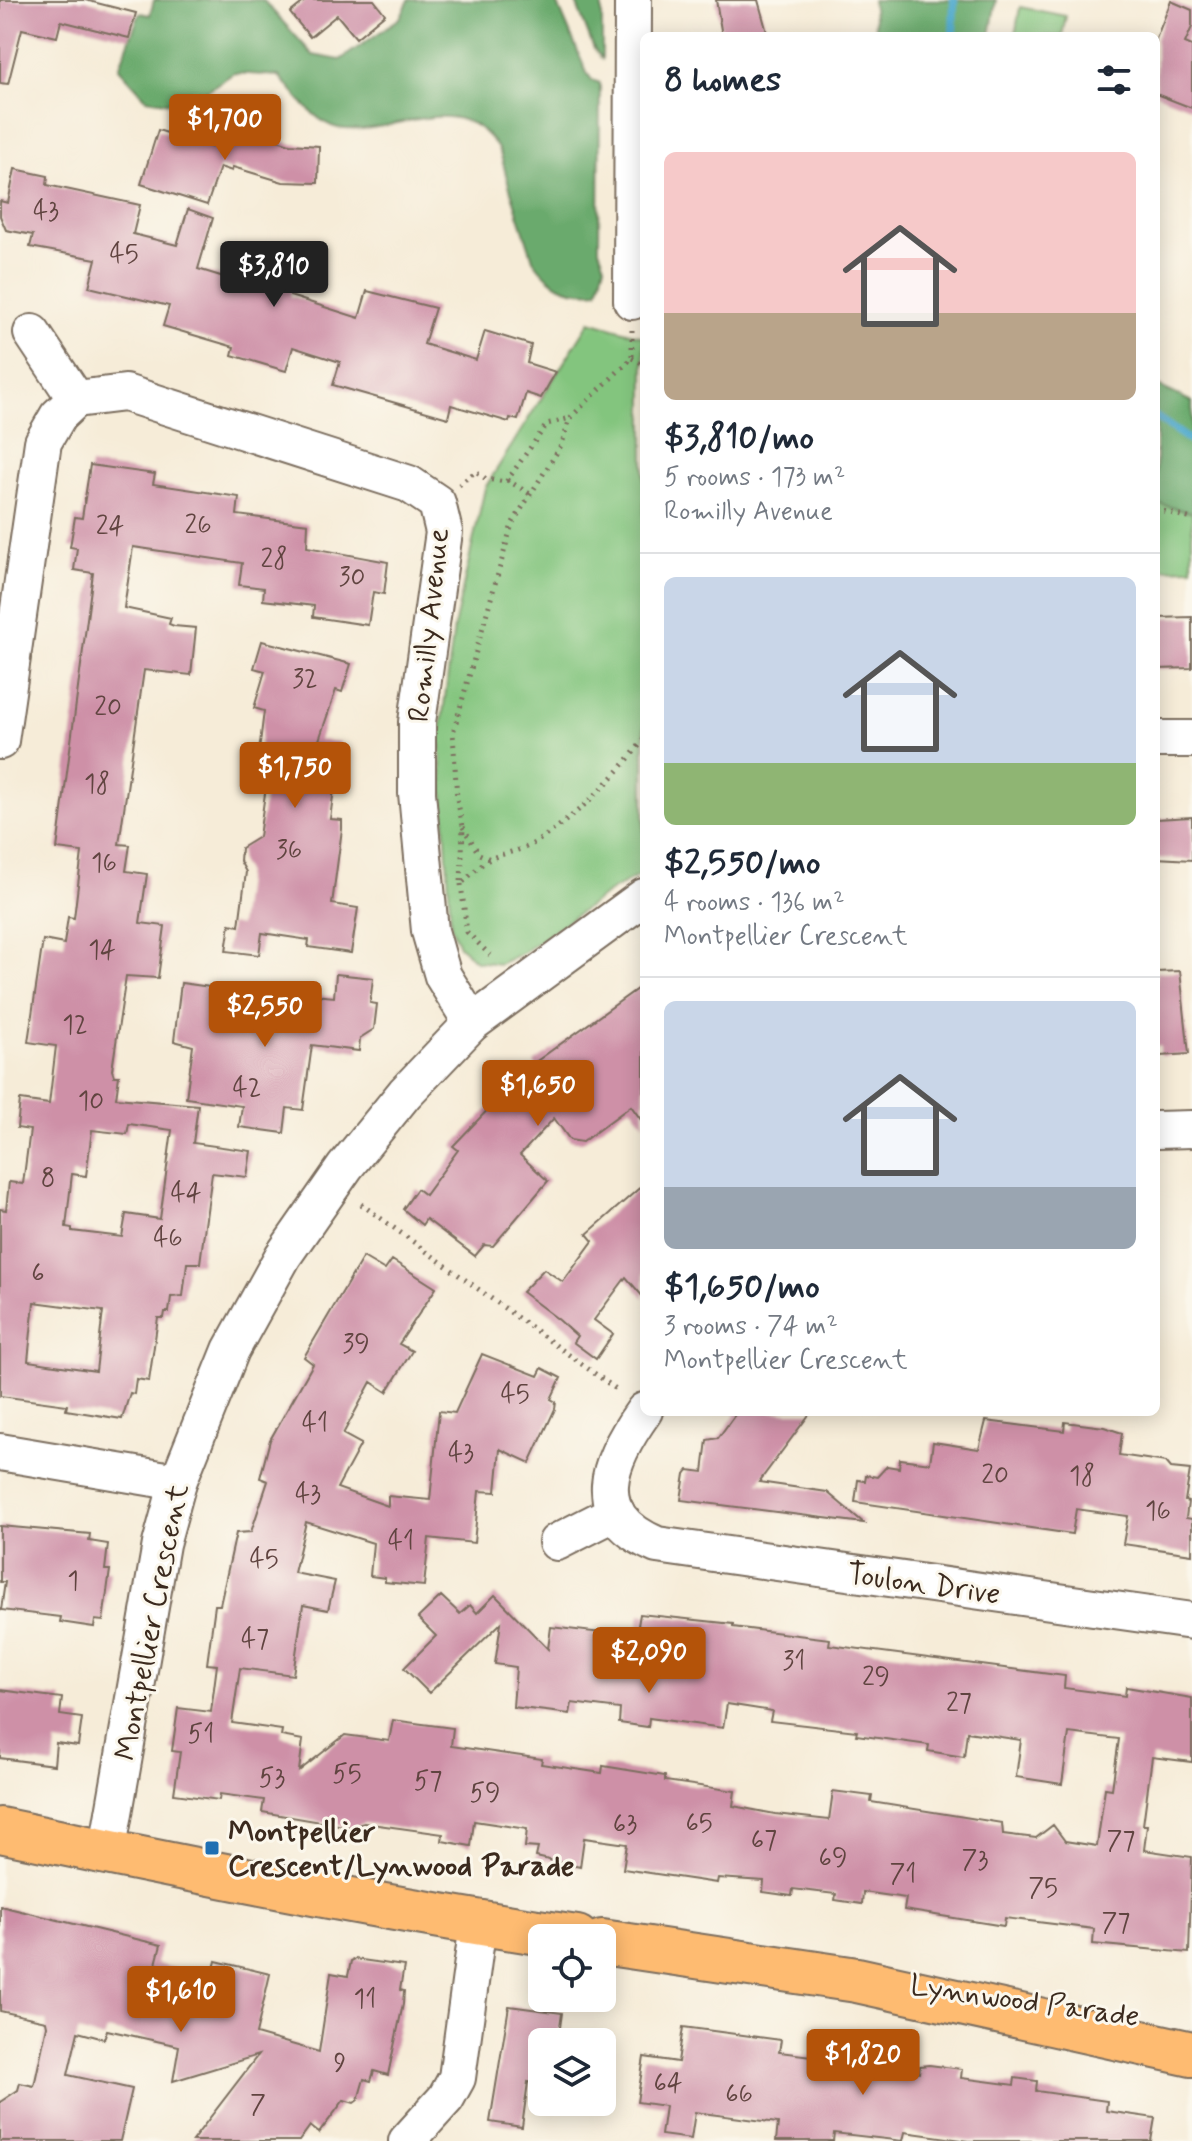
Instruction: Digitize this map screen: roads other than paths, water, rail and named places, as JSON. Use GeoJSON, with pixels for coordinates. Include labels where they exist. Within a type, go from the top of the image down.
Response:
{"type":"FeatureCollection","features":[{"type":"Feature","properties":{"kind":"main road"},"geometry":{"type":"LineString","coordinates":[[0,1830],[107,1853],[528,1931]]}},
{"type":"Feature","properties":{"kind":"main road","name":"Lynnwood Parade"},"geometry":{"type":"LineString","coordinates":[[616,1944],[857,1980],[1192,2054]]}},
{"type":"Feature","properties":{"kind":"main road","name":"Lynnwood Parade"},"geometry":{"type":"LineString","coordinates":[[857,1980],[982,1989],[1192,2023]]}},
{"type":"Feature","properties":{"kind":"street"},"geometry":{"type":"LineString","coordinates":[[632,301],[633,0]]}},
{"type":"Feature","properties":{"kind":"street"},"geometry":{"type":"LineString","coordinates":[[0,741],[43,442],[58,416],[76,399],[32,333]]}},
{"type":"Feature","properties":{"kind":"street","name":"Romilly Avenue"},"geometry":{"type":"LineString","coordinates":[[76,399],[125,393],[409,484],[437,503],[444,532],[417,722],[417,793],[430,931],[443,976],[472,1023]]}},
{"type":"Feature","properties":{"kind":"street"},"geometry":{"type":"LineString","coordinates":[[1160,739],[1192,739]]}},
{"type":"Feature","properties":{"kind":"street","name":"Montpellier Crescent"},"geometry":{"type":"LineString","coordinates":[[107,1853],[161,1544],[178,1482],[231,1350],[283,1256],[379,1125],[472,1023],[640,900]]}},
{"type":"Feature","properties":{"kind":"street"},"geometry":{"type":"LineString","coordinates":[[1160,1130],[1192,1129]]}},
{"type":"Feature","properties":{"kind":"street"},"geometry":{"type":"LineString","coordinates":[[557,1542],[616,1512],[609,1492],[610,1467],[630,1400]]}},
{"type":"Feature","properties":{"kind":"street"},"geometry":{"type":"LineString","coordinates":[[0,1452],[178,1482]]}},
{"type":"Feature","properties":{"kind":"street","name":"Toulon Drive"},"geometry":{"type":"LineString","coordinates":[[616,1512],[626,1527],[657,1545],[1192,1621]]}},
{"type":"Feature","properties":{"kind":"street"},"geometry":{"type":"LineString","coordinates":[[407,2141],[446,2098],[457,2078],[478,1924]]}},
{"type":"Feature","properties":{"kind":"waterway"},"geometry":{"type":"LineString","coordinates":[[953,32],[954,0]]}},
{"type":"Feature","properties":{"kind":"waterway"},"geometry":{"type":"LineString","coordinates":[[1160,420],[1192,442]]}},
{"type":"Feature","properties":{"kind":"place","name":"Montpellier Crescent/Lynwood Parade"},"geometry":{"type":"Point","coordinates":[212,1848]}}]}
